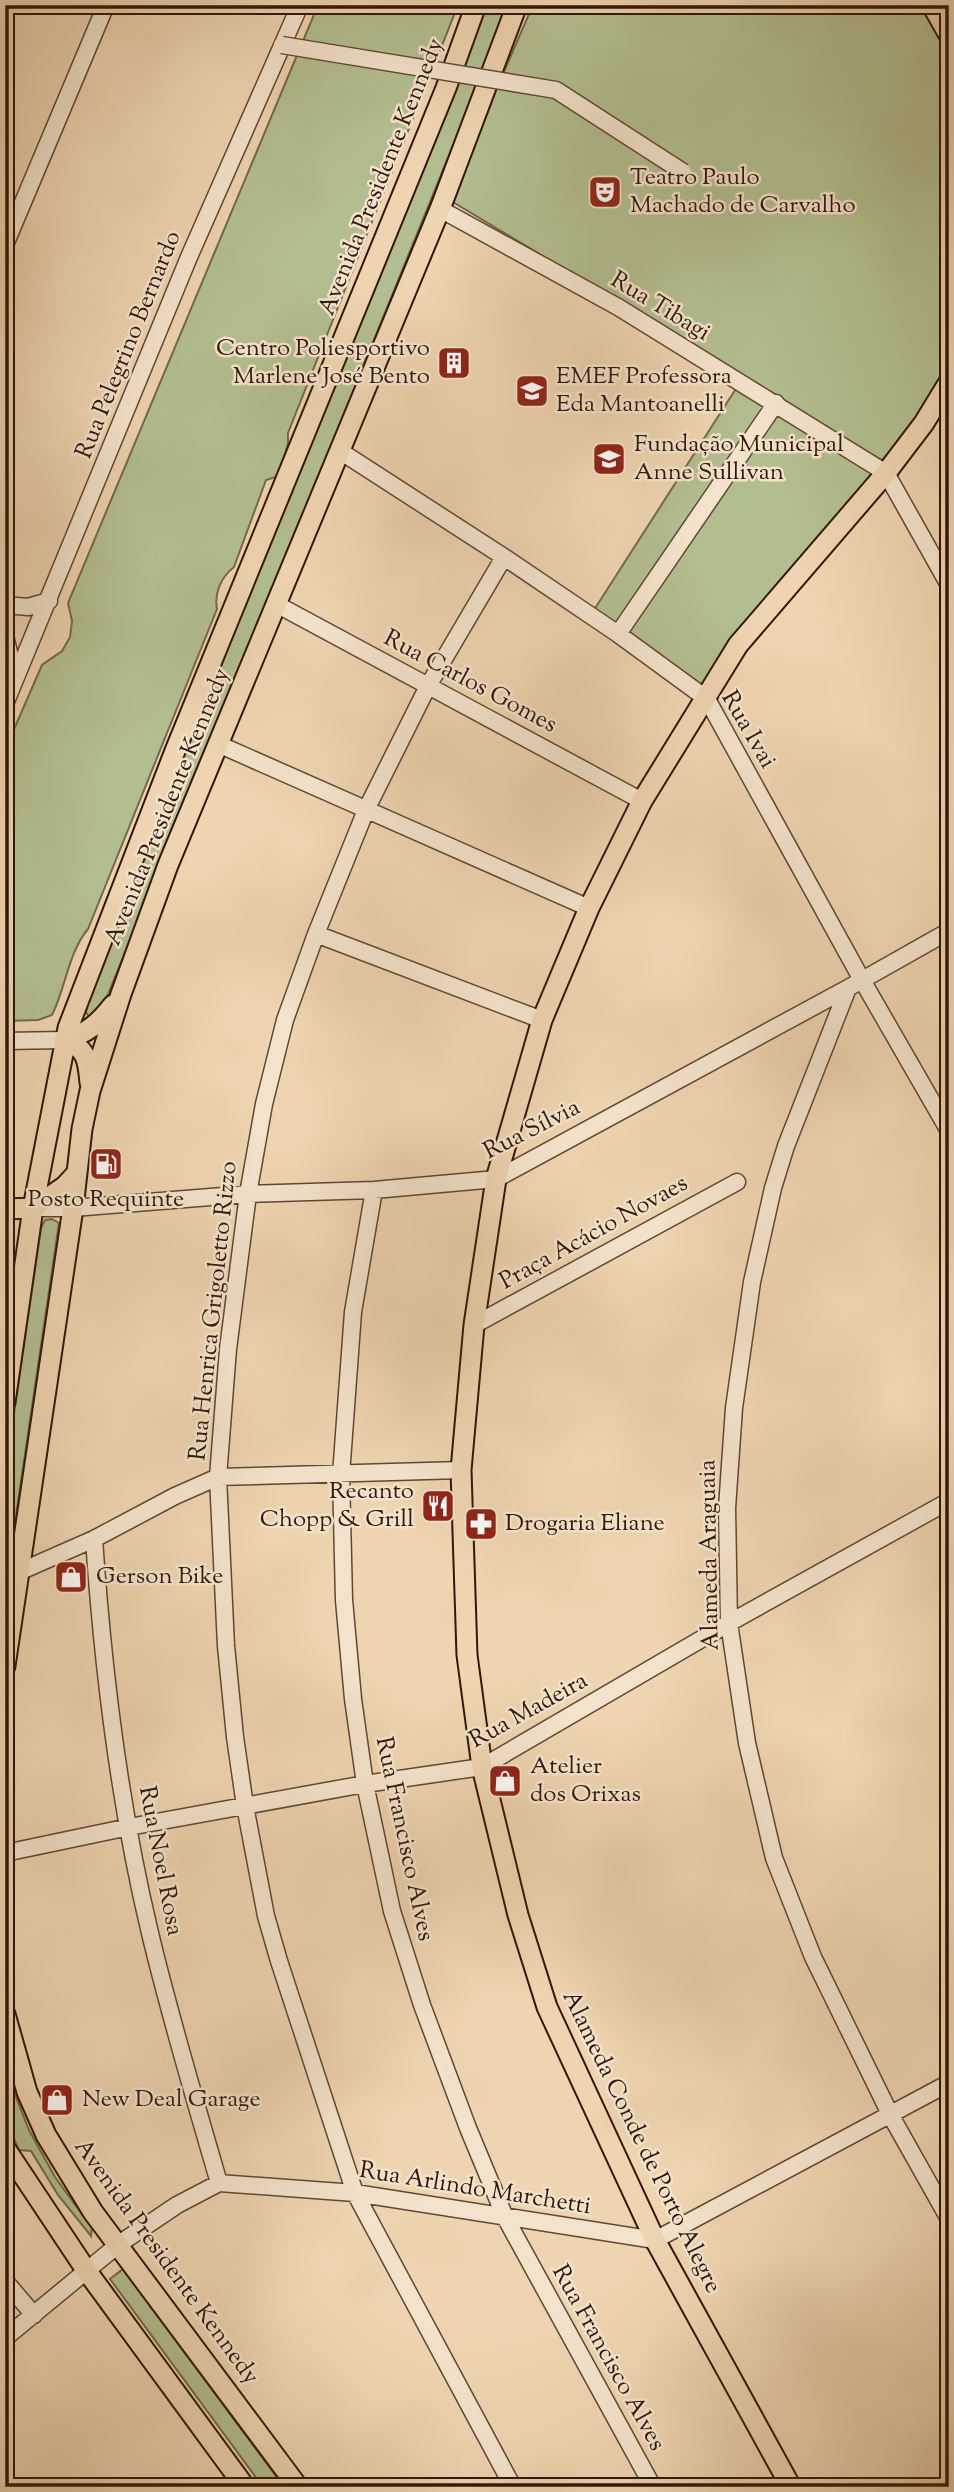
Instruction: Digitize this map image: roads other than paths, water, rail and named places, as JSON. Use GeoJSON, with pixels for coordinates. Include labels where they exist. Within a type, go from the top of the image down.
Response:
{"type":"FeatureCollection","features":[{"type":"Feature","properties":{"kind":"main road","name":"Avenida Presidente Kennedy"},"geometry":{"type":"LineString","coordinates":[[5,1402],[33,1208],[64,1040],[175,751],[446,88],[476,5]]}},
{"type":"Feature","properties":{"kind":"main road"},"geometry":{"type":"LineString","coordinates":[[932,5],[949,35]]}},
{"type":"Feature","properties":{"kind":"main road","name":"Avenida Presidente Kennedy"},"geometry":{"type":"LineString","coordinates":[[5,1665],[73,1208],[82,1129],[90,1091],[121,994],[168,866],[440,209],[513,6]]}},
{"type":"Feature","properties":{"kind":"main road","name":"Alameda Conde de Porto Alegre"},"geometry":{"type":"LineString","coordinates":[[787,2485],[655,2240],[547,2007],[518,1915],[482,1767],[467,1655],[461,1470],[474,1325],[496,1179],[542,1020],[589,908],[642,801],[738,645],[886,473],[924,423],[949,382]]}},
{"type":"Feature","properties":{"kind":"main road"},"geometry":{"type":"LineString","coordinates":[[64,1040],[80,1036],[93,1028],[121,994]]}},
{"type":"Feature","properties":{"kind":"main road"},"geometry":{"type":"LineString","coordinates":[[64,1040],[76,1044],[84,1055],[88,1065],[90,1091]]}},
{"type":"Feature","properties":{"kind":"main road"},"geometry":{"type":"LineString","coordinates":[[33,1208],[65,1186],[76,1174]]}},
{"type":"Feature","properties":{"kind":"main road","name":"Rua Sílvia"},"geometry":{"type":"LineString","coordinates":[[5,1209],[33,1208]]}},
{"type":"Feature","properties":{"kind":"main road","name":"Avenida Presidente Kennedy"},"geometry":{"type":"LineString","coordinates":[[5,2014],[27,2092],[46,2135],[93,2212],[298,2487]]}},
{"type":"Feature","properties":{"kind":"main road"},"geometry":{"type":"LineString","coordinates":[[5,2148],[86,2270],[245,2487]]}},
{"type":"Feature","properties":{"kind":"street"},"geometry":{"type":"LineString","coordinates":[[5,245],[106,5]]}},
{"type":"Feature","properties":{"kind":"street"},"geometry":{"type":"LineString","coordinates":[[289,5],[292,22]]}},
{"type":"Feature","properties":{"kind":"street","name":"Rua Pelegrino Bernardo"},"geometry":{"type":"LineString","coordinates":[[5,704],[189,257],[300,5]]}},
{"type":"Feature","properties":{"kind":"street"},"geometry":{"type":"LineString","coordinates":[[282,46],[556,90],[683,172]]}},
{"type":"Feature","properties":{"kind":"street","name":"Rua Tibagi"},"geometry":{"type":"LineString","coordinates":[[440,209],[614,304],[886,473],[949,585]]}},
{"type":"Feature","properties":{"kind":"street"},"geometry":{"type":"LineString","coordinates":[[618,634],[776,403]]}},
{"type":"Feature","properties":{"kind":"street","name":"Rua Ivai"},"geometry":{"type":"LineString","coordinates":[[340,451],[618,634],[706,699],[855,984],[949,1131]]}},
{"type":"Feature","properties":{"kind":"street","name":"Rua Henrica Grigoletto Rizzo"},"geometry":{"type":"LineString","coordinates":[[504,557],[428,686],[366,810],[285,1020],[264,1104],[248,1194],[228,1349],[218,1477],[226,1646],[245,1807],[272,1938],[355,2193],[513,2487]]}},
{"type":"Feature","properties":{"kind":"street"},"geometry":{"type":"LineString","coordinates":[[5,605],[28,607],[49,601]]}},
{"type":"Feature","properties":{"kind":"street","name":"Rua Carlos Gomes"},"geometry":{"type":"LineString","coordinates":[[276,604],[642,801]]}},
{"type":"Feature","properties":{"kind":"street"},"geometry":{"type":"LineString","coordinates":[[5,636],[15,677]]}},
{"type":"Feature","properties":{"kind":"street"},"geometry":{"type":"LineString","coordinates":[[218,744],[589,908]]}},
{"type":"Feature","properties":{"kind":"street","name":"Rua Sílvia"},"geometry":{"type":"LineString","coordinates":[[33,1208],[73,1208],[248,1194],[374,1190],[496,1179],[949,931]]}},
{"type":"Feature","properties":{"kind":"street"},"geometry":{"type":"LineString","coordinates":[[316,934],[542,1020]]}},
{"type":"Feature","properties":{"kind":"street","name":"Alameda Araguaia"},"geometry":{"type":"LineString","coordinates":[[855,984],[786,1146],[773,1188],[752,1282],[734,1408],[727,1507],[729,1623],[747,1743],[774,1858],[813,1957],[891,2116],[949,2219]]}},
{"type":"Feature","properties":{"kind":"street"},"geometry":{"type":"LineString","coordinates":[[5,1041],[64,1040]]}},
{"type":"Feature","properties":{"kind":"street","name":"Praça Acácio Novaes"},"geometry":{"type":"LineString","coordinates":[[474,1325],[737,1181]]}},
{"type":"Feature","properties":{"kind":"street","name":"Rua Francisco Alves"},"geometry":{"type":"LineString","coordinates":[[374,1190],[353,1312],[341,1475],[344,1600],[353,1699],[365,1784],[392,1911],[422,2005],[505,2217],[653,2487]]}},
{"type":"Feature","properties":{"kind":"street"},"geometry":{"type":"LineString","coordinates":[[19,1572],[94,1539],[175,1496],[218,1477],[461,1470]]}},
{"type":"Feature","properties":{"kind":"street","name":"Rua Madeira"},"geometry":{"type":"LineString","coordinates":[[5,1853],[365,1784],[482,1767],[729,1623],[949,1501]]}},
{"type":"Feature","properties":{"kind":"street","name":"Rua Noel Rosa"},"geometry":{"type":"LineString","coordinates":[[94,1539],[101,1642],[129,1828],[166,2000],[219,2183]]}},
{"type":"Feature","properties":{"kind":"street"},"geometry":{"type":"LineString","coordinates":[[655,2240],[949,2083]]}},
{"type":"Feature","properties":{"kind":"street"},"geometry":{"type":"LineString","coordinates":[[5,2338],[119,2244],[177,2204],[219,2183]]}},
{"type":"Feature","properties":{"kind":"street","name":"Rua Arlindo Marchetti"},"geometry":{"type":"LineString","coordinates":[[219,2183],[355,2193],[655,2240]]}},
{"type":"Feature","properties":{"kind":"street"},"geometry":{"type":"LineString","coordinates":[[5,2281],[34,2315]]}},
{"type":"Feature","properties":{"kind":"place","name":"Teatro Paulo Machado de Carvalho"},"geometry":{"type":"Point","coordinates":[605,192]}},
{"type":"Feature","properties":{"kind":"place","name":"Centro Poliesportivo Marlene José Bento"},"geometry":{"type":"Point","coordinates":[454,363]}},
{"type":"Feature","properties":{"kind":"place","name":"EMEF Professora Eda Mantoanelli"},"geometry":{"type":"Point","coordinates":[532,391]}},
{"type":"Feature","properties":{"kind":"place","name":"Fundação Municipal Anne Sullivan"},"geometry":{"type":"Point","coordinates":[609,459]}},
{"type":"Feature","properties":{"kind":"place","name":"Posto Requinte"},"geometry":{"type":"Point","coordinates":[106,1164]}},
{"type":"Feature","properties":{"kind":"place","name":"Recanto Chopp & Grill"},"geometry":{"type":"Point","coordinates":[438,1506]}},
{"type":"Feature","properties":{"kind":"place","name":"Drogaria Eliane"},"geometry":{"type":"Point","coordinates":[481,1524]}},
{"type":"Feature","properties":{"kind":"place","name":"Gerson Bike"},"geometry":{"type":"Point","coordinates":[71,1577]}},
{"type":"Feature","properties":{"kind":"place","name":"Atelier dos Orixas"},"geometry":{"type":"Point","coordinates":[505,1781]}},
{"type":"Feature","properties":{"kind":"place","name":"New Deal Garage"},"geometry":{"type":"Point","coordinates":[57,2100]}}]}
